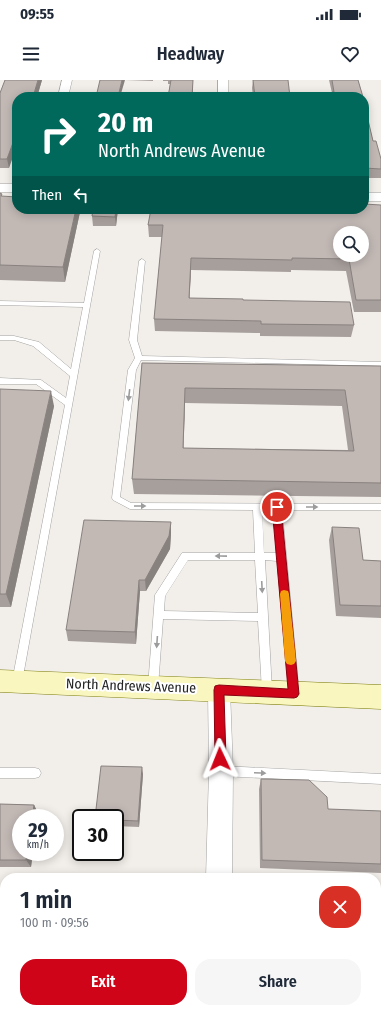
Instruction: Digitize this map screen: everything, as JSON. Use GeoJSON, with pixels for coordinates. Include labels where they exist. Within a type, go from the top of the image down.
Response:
{"type":"FeatureCollection","features":[{"type":"Feature","properties":{"kind":"main road","name":"North Andrews Avenue"},"geometry":{"type":"LineString","coordinates":[[8,681],[381,697]]}},
{"type":"Feature","properties":{"kind":"street"},"geometry":{"type":"LineString","coordinates":[[64,92],[67,80]]}},
{"type":"Feature","properties":{"kind":"street"},"geometry":{"type":"LineString","coordinates":[[223,80],[223,92]]}},
{"type":"Feature","properties":{"kind":"street"},"geometry":{"type":"LineString","coordinates":[[0,188],[12,188]]}},
{"type":"Feature","properties":{"kind":"street"},"geometry":{"type":"LineString","coordinates":[[369,197],[381,197]]}},
{"type":"Feature","properties":{"kind":"street"},"geometry":{"type":"LineString","coordinates":[[219,690],[221,771],[219,873]]}},
{"type":"Feature","properties":{"kind":"lane"},"geometry":{"type":"LineString","coordinates":[[8,681],[69,404],[97,251]]}},
{"type":"Feature","properties":{"kind":"lane"},"geometry":{"type":"LineString","coordinates":[[142,261],[133,340],[138,358],[132,370],[116,498],[130,506],[381,507]]}},
{"type":"Feature","properties":{"kind":"lane"},"geometry":{"type":"LineString","coordinates":[[0,303],[87,305]]}},
{"type":"Feature","properties":{"kind":"lane"},"geometry":{"type":"LineString","coordinates":[[0,338],[14,338],[36,344],[74,375]]}},
{"type":"Feature","properties":{"kind":"lane"},"geometry":{"type":"LineString","coordinates":[[138,358],[381,364]]}},
{"type":"Feature","properties":{"kind":"lane"},"geometry":{"type":"LineString","coordinates":[[0,381],[38,382],[69,404]]}},
{"type":"Feature","properties":{"kind":"lane"},"geometry":{"type":"LineString","coordinates":[[257,506],[267,691]]}},
{"type":"Feature","properties":{"kind":"lane"},"geometry":{"type":"LineString","coordinates":[[277,507],[294,694]]}},
{"type":"Feature","properties":{"kind":"lane"},"geometry":{"type":"LineString","coordinates":[[154,687],[160,595],[185,556],[281,557]]}},
{"type":"Feature","properties":{"kind":"lane"},"geometry":{"type":"LineString","coordinates":[[158,615],[264,617]]}},
{"type":"Feature","properties":{"kind":"lane"},"geometry":{"type":"LineString","coordinates":[[221,771],[381,779]]}},
{"type":"Feature","properties":{"kind":"lane"},"geometry":{"type":"LineString","coordinates":[[0,772],[35,773]]}},
{"type":"Feature","properties":{"kind":"building"},"geometry":{"type":"Polygon","coordinates":[[[5,80],[38,80],[34,92],[12,92],[12,146],[7,159],[0,159],[0,93],[5,80]]]}},
{"type":"Feature","properties":{"kind":"building"},"geometry":{"type":"Polygon","coordinates":[[[100,80],[122,80],[119,92],[97,92],[100,80]]]}},
{"type":"Feature","properties":{"kind":"building"},"geometry":{"type":"Polygon","coordinates":[[[171,80],[193,80],[192,92],[169,92],[171,80]]]}},
{"type":"Feature","properties":{"kind":"building"},"geometry":{"type":"Polygon","coordinates":[[[253,80],[288,80],[289,92],[254,92],[253,80]]]}},
{"type":"Feature","properties":{"kind":"building"},"geometry":{"type":"Polygon","coordinates":[[[332,80],[358,80],[362,92],[334,92],[332,80]]]}},
{"type":"Feature","properties":{"kind":"building"},"geometry":{"type":"Polygon","coordinates":[[[369,124],[373,141],[376,141],[381,159],[381,169],[369,168],[369,124]]]}},
{"type":"Feature","properties":{"kind":"building"},"geometry":{"type":"Polygon","coordinates":[[[0,193],[2,194],[1,196],[12,197],[12,214],[75,214],[63,267],[0,265],[0,193]]]}},
{"type":"Feature","properties":{"kind":"building"},"geometry":{"type":"Polygon","coordinates":[[[369,204],[381,205],[381,300],[356,300],[350,262],[369,262],[369,226],[333,226],[333,259],[292,258],[292,260],[191,258],[189,298],[350,302],[354,325],[261,324],[261,321],[154,319],[163,225],[148,225],[150,214],[369,214],[369,204]]]}},
{"type":"Feature","properties":{"kind":"building"},"geometry":{"type":"Polygon","coordinates":[[[92,214],[115,214],[115,217],[92,216],[92,214]]]}},
{"type":"Feature","properties":{"kind":"building"},"geometry":{"type":"Polygon","coordinates":[[[142,363],[381,366],[381,483],[132,479],[142,363]],[[185,388],[183,448],[354,451],[345,390],[185,388]]]}},
{"type":"Feature","properties":{"kind":"building"},"geometry":{"type":"Polygon","coordinates":[[[0,389],[51,391],[6,594],[0,594],[0,389]]]}},
{"type":"Feature","properties":{"kind":"building"},"geometry":{"type":"Polygon","coordinates":[[[84,520],[171,522],[169,536],[145,580],[139,580],[135,632],[66,630],[84,520]]]}},
{"type":"Feature","properties":{"kind":"building"},"geometry":{"type":"Polygon","coordinates":[[[332,527],[359,528],[363,560],[381,561],[381,606],[340,605],[332,527]]]}},
{"type":"Feature","properties":{"kind":"building"},"geometry":{"type":"Polygon","coordinates":[[[101,766],[142,767],[138,821],[124,820],[124,809],[96,809],[101,766]]]}},
{"type":"Feature","properties":{"kind":"building"},"geometry":{"type":"Polygon","coordinates":[[[261,779],[309,780],[327,797],[328,809],[381,811],[381,864],[262,860],[261,779]]]}},
{"type":"Feature","properties":{"kind":"building"},"geometry":{"type":"Polygon","coordinates":[[[0,804],[34,805],[33,809],[12,809],[12,860],[0,860],[0,804]]]}},
{"type":"Feature","properties":{"kind":"slow traffic"},"geometry":{"type":"LineString","coordinates":[[284,594],[291,661]]}},
{"type":"Feature","properties":{"kind":"route"},"geometry":{"type":"LineString","coordinates":[[220,759],[219,690],[267,691],[294,694],[277,507]]}}]}
